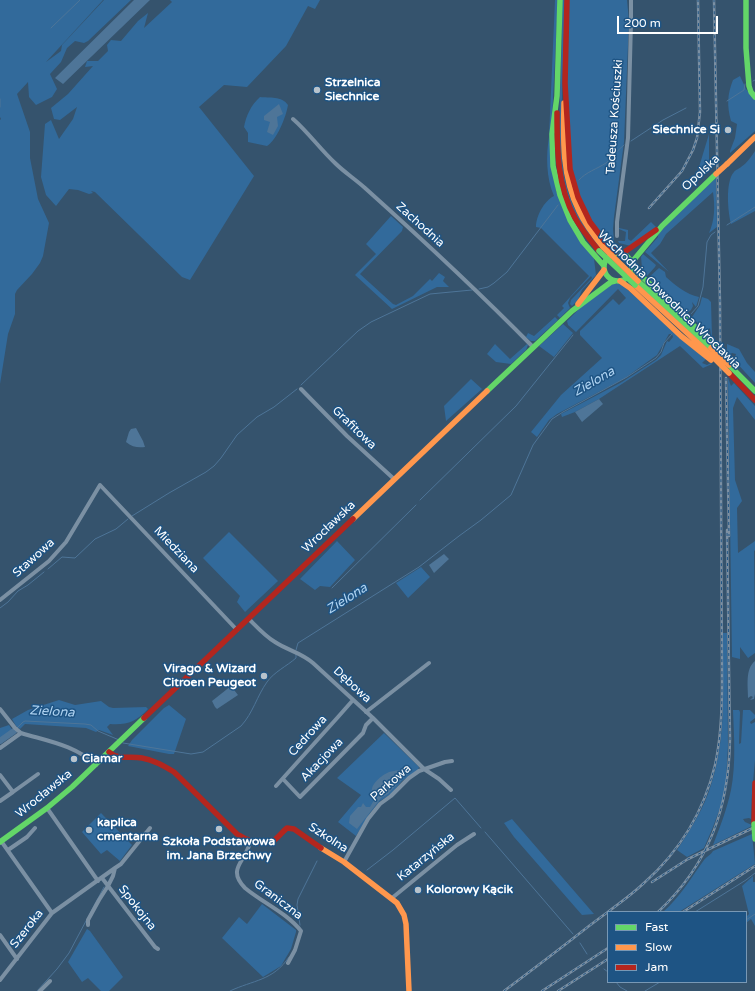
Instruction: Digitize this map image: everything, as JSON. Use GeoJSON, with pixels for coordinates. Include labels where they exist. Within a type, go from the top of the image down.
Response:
{"type":"FeatureCollection","features":[{"type":"Feature","properties":{"kind":"main road","name":"Wschodnia Obwodnica Wrocławia"},"geometry":{"type":"LineString","coordinates":[[560,0],[557,154],[562,186],[578,224],[601,249],[711,358]]}},
{"type":"Feature","properties":{"kind":"main road","name":"Wschodnia Obwodnica Wrocławia"},"geometry":{"type":"LineString","coordinates":[[567,0],[563,157],[572,198],[579,215],[601,249]]}},
{"type":"Feature","properties":{"kind":"main road"},"geometry":{"type":"LineString","coordinates":[[746,0],[746,48],[749,86],[755,97]]}},
{"type":"Feature","properties":{"kind":"main road"},"geometry":{"type":"LineString","coordinates":[[565,83],[569,164],[576,191],[592,226],[616,252],[623,253],[630,258],[632,265],[711,345],[727,364]]}},
{"type":"Feature","properties":{"kind":"main road"},"geometry":{"type":"LineString","coordinates":[[557,96],[552,134],[554,175],[567,214],[575,229],[604,268],[610,279],[630,288],[681,336],[711,358],[727,364]]}},
{"type":"Feature","properties":{"kind":"main road","name":"Opolska"},"geometry":{"type":"LineString","coordinates":[[632,265],[662,226],[755,138]]}},
{"type":"Feature","properties":{"kind":"main road","name":"Opolska"},"geometry":{"type":"LineString","coordinates":[[623,253],[662,226]]}},
{"type":"Feature","properties":{"kind":"main road"},"geometry":{"type":"LineString","coordinates":[[572,311],[604,268],[607,257],[616,252]]}},
{"type":"Feature","properties":{"kind":"main road"},"geometry":{"type":"LineString","coordinates":[[572,311],[611,282],[628,277],[632,265]]}},
{"type":"Feature","properties":{"kind":"main road","name":"Wschodnia Obwodnica Wrocławia"},"geometry":{"type":"LineString","coordinates":[[636,283],[711,345]]}},
{"type":"Feature","properties":{"kind":"main road","name":"Wrocławska"},"geometry":{"type":"LineString","coordinates":[[109,752],[572,311]]}},
{"type":"Feature","properties":{"kind":"main road","name":"Wschodnia Obwodnica Wrocławia"},"geometry":{"type":"LineString","coordinates":[[727,364],[729,372],[755,400]]}},
{"type":"Feature","properties":{"kind":"main road","name":"Wschodnia Obwodnica Wrocławia"},"geometry":{"type":"LineString","coordinates":[[727,364],[755,391]]}},
{"type":"Feature","properties":{"kind":"main road"},"geometry":{"type":"LineString","coordinates":[[96,765],[109,752],[114,756],[136,757],[152,760],[167,767],[174,772],[237,834],[250,842]]}},
{"type":"Feature","properties":{"kind":"main road","name":"Wrocławska"},"geometry":{"type":"LineString","coordinates":[[1,841],[47,808],[96,765]]}},
{"type":"Feature","properties":{"kind":"main road"},"geometry":{"type":"LineString","coordinates":[[755,783],[755,839]]}},
{"type":"Feature","properties":{"kind":"main road","name":"Szkolna"},"geometry":{"type":"LineString","coordinates":[[250,842],[260,843],[271,841],[287,828],[291,828],[312,843],[344,862],[392,898],[400,907],[406,924],[409,991]]}},
{"type":"Feature","properties":{"kind":"street","name":"Tadeusza Kościuszki"},"geometry":{"type":"LineString","coordinates":[[617,236],[617,222],[628,138],[631,0]]}},
{"type":"Feature","properties":{"kind":"street","name":"Zachodnia"},"geometry":{"type":"LineString","coordinates":[[292,119],[303,128],[334,162],[365,187],[478,291],[533,347]]}},
{"type":"Feature","properties":{"kind":"street","name":"Grafitowa"},"geometry":{"type":"LineString","coordinates":[[301,389],[347,436],[394,480]]}},
{"type":"Feature","properties":{"kind":"street","name":"Stawowa"},"geometry":{"type":"LineString","coordinates":[[0,600],[49,561],[66,542],[100,485]]}},
{"type":"Feature","properties":{"kind":"street","name":"Miedziana"},"geometry":{"type":"LineString","coordinates":[[100,485],[237,630]]}},
{"type":"Feature","properties":{"kind":"street","name":"Dębowa"},"geometry":{"type":"LineString","coordinates":[[249,619],[273,642],[308,658],[366,712],[429,663]]}},
{"type":"Feature","properties":{"kind":"street","name":"Cedrowa"},"geometry":{"type":"LineString","coordinates":[[276,786],[353,700]]}},
{"type":"Feature","properties":{"kind":"street"},"geometry":{"type":"LineString","coordinates":[[0,709],[18,730],[70,747],[84,755],[96,765]]}},
{"type":"Feature","properties":{"kind":"street","name":"Parkowa"},"geometry":{"type":"LineString","coordinates":[[344,862],[375,810],[408,778],[424,769],[366,712]]}},
{"type":"Feature","properties":{"kind":"street","name":"Akacjowa"},"geometry":{"type":"LineString","coordinates":[[283,779],[300,797],[363,733],[366,725],[373,718]]}},
{"type":"Feature","properties":{"kind":"street"},"geometry":{"type":"LineString","coordinates":[[0,748],[18,730]]}},
{"type":"Feature","properties":{"kind":"street"},"geometry":{"type":"LineString","coordinates":[[424,769],[452,761]]}},
{"type":"Feature","properties":{"kind":"street"},"geometry":{"type":"LineString","coordinates":[[424,769],[439,779],[451,790]]}},
{"type":"Feature","properties":{"kind":"street"},"geometry":{"type":"LineString","coordinates":[[0,801],[38,774]]}},
{"type":"Feature","properties":{"kind":"street"},"geometry":{"type":"LineString","coordinates":[[0,775],[13,792]]}},
{"type":"Feature","properties":{"kind":"street","name":"Spokojna"},"geometry":{"type":"LineString","coordinates":[[47,808],[100,879],[108,886],[154,947],[158,949]]}},
{"type":"Feature","properties":{"kind":"street"},"geometry":{"type":"LineString","coordinates":[[8,850],[35,828]]}},
{"type":"Feature","properties":{"kind":"street","name":"Szeroka"},"geometry":{"type":"LineString","coordinates":[[0,980],[52,913],[121,864],[150,828]]}},
{"type":"Feature","properties":{"kind":"street","name":"Katarzyńska"},"geometry":{"type":"LineString","coordinates":[[392,898],[456,845],[474,834]]}},
{"type":"Feature","properties":{"kind":"street"},"geometry":{"type":"LineString","coordinates":[[1,841],[52,913]]}},
{"type":"Feature","properties":{"kind":"street","name":"Graniczna"},"geometry":{"type":"LineString","coordinates":[[250,842],[249,849],[236,870],[238,880],[253,895],[266,902],[302,931],[295,950],[288,963]]}},
{"type":"Feature","properties":{"kind":"street"},"geometry":{"type":"LineString","coordinates":[[88,925],[88,920],[98,900],[108,886],[115,868]]}},
{"type":"Feature","properties":{"kind":"street"},"geometry":{"type":"LineString","coordinates":[[0,936],[17,959]]}},
{"type":"Feature","properties":{"kind":"street"},"geometry":{"type":"LineString","coordinates":[[40,991],[50,981]]}},
{"type":"Feature","properties":{"kind":"shaded area"},"geometry":{"type":"Polygon","coordinates":[[[0,0],[103,0],[46,62],[61,51],[62,45],[104,0],[131,0],[88,41],[84,43],[75,41],[67,48],[61,62],[50,74],[57,89],[52,97],[36,105],[29,97],[28,82],[17,94],[30,132],[30,158],[38,199],[49,223],[43,256],[40,263],[15,294],[15,314],[8,334],[0,384],[1,119],[0,0]]]}},
{"type":"Feature","properties":{"kind":"shaded area"},"geometry":{"type":"Polygon","coordinates":[[[134,0],[150,0],[63,84],[55,78],[134,0]]]}},
{"type":"Feature","properties":{"kind":"shaded area"},"geometry":{"type":"Polygon","coordinates":[[[170,0],[320,0],[315,9],[308,6],[286,46],[247,87],[224,85],[199,107],[254,176],[190,280],[182,277],[95,192],[91,191],[93,193],[89,194],[78,190],[69,189],[56,206],[46,195],[41,177],[45,124],[51,120],[59,139],[73,119],[77,107],[60,120],[54,119],[51,108],[68,94],[93,66],[85,67],[87,61],[98,61],[108,51],[107,45],[111,40],[121,41],[138,21],[148,13],[144,28],[172,2],[170,0]]]}},
{"type":"Feature","properties":{"kind":"shaded area"},"geometry":{"type":"Polygon","coordinates":[[[555,0],[558,0],[552,119],[556,191],[594,259],[596,275],[582,290],[578,300],[572,306],[570,304],[571,300],[592,278],[591,276],[570,298],[568,303],[570,308],[560,318],[557,315],[564,308],[562,306],[589,276],[541,228],[536,227],[537,218],[541,209],[550,198],[554,196],[549,182],[547,151],[549,137],[555,0]]]}},
{"type":"Feature","properties":{"kind":"shaded area"},"geometry":{"type":"Polygon","coordinates":[[[562,0],[565,0],[561,132],[564,177],[576,212],[601,249],[600,250],[575,213],[563,176],[560,136],[562,0]]]}},
{"type":"Feature","properties":{"kind":"shaded area"},"geometry":{"type":"Polygon","coordinates":[[[569,0],[627,0],[629,21],[624,142],[614,217],[614,242],[610,244],[597,230],[580,199],[571,168],[567,87],[569,0]]]}},
{"type":"Feature","properties":{"kind":"shaded area"},"geometry":{"type":"Polygon","coordinates":[[[740,76],[746,89],[755,100],[755,131],[730,153],[735,138],[737,124],[731,121],[728,105],[729,96],[733,80],[740,76]]]}},
{"type":"Feature","properties":{"kind":"shaded area"},"geometry":{"type":"Polygon","coordinates":[[[260,97],[279,99],[288,105],[280,128],[274,139],[267,146],[248,142],[248,133],[244,127],[249,111],[260,97]]]}},
{"type":"Feature","properties":{"kind":"shaded area"},"geometry":{"type":"Polygon","coordinates":[[[279,104],[283,114],[277,117],[278,126],[273,135],[267,132],[270,122],[264,120],[264,116],[279,104]]]}},
{"type":"Feature","properties":{"kind":"shaded area"},"geometry":{"type":"Polygon","coordinates":[[[709,134],[709,165],[696,177],[709,134]]]}},
{"type":"Feature","properties":{"kind":"shaded area"},"geometry":{"type":"Polygon","coordinates":[[[755,151],[755,211],[731,224],[728,197],[729,183],[735,171],[747,162],[755,151]]]}},
{"type":"Feature","properties":{"kind":"shaded area"},"geometry":{"type":"Polygon","coordinates":[[[716,178],[717,227],[709,233],[714,213],[713,192],[666,234],[660,244],[651,253],[669,272],[645,252],[658,237],[659,233],[716,178]]]}},
{"type":"Feature","properties":{"kind":"shaded area"},"geometry":{"type":"Polygon","coordinates":[[[391,216],[403,227],[402,231],[360,274],[396,305],[413,296],[430,279],[432,281],[439,273],[445,277],[443,281],[449,287],[437,287],[392,309],[355,275],[376,254],[366,244],[391,216]]]}},
{"type":"Feature","properties":{"kind":"shaded area"},"geometry":{"type":"Polygon","coordinates":[[[651,222],[656,227],[631,246],[619,243],[618,241],[625,241],[626,232],[619,228],[628,230],[628,239],[631,241],[651,222]]]}},
{"type":"Feature","properties":{"kind":"shaded area"},"geometry":{"type":"Polygon","coordinates":[[[643,254],[656,265],[647,276],[642,268],[641,257],[643,254]]]}},
{"type":"Feature","properties":{"kind":"shaded area"},"geometry":{"type":"Polygon","coordinates":[[[659,268],[665,272],[666,277],[685,292],[699,297],[696,307],[692,302],[693,306],[687,313],[648,278],[659,268]]]}},
{"type":"Feature","properties":{"kind":"shaded area"},"geometry":{"type":"Polygon","coordinates":[[[613,283],[621,284],[706,359],[702,363],[707,365],[712,364],[703,368],[680,346],[599,399],[562,417],[561,414],[622,382],[656,360],[661,355],[667,341],[669,342],[673,337],[672,334],[669,334],[657,355],[625,378],[557,414],[549,420],[537,437],[531,432],[561,395],[602,358],[580,335],[580,331],[613,299],[619,305],[626,298],[618,289],[576,332],[568,325],[567,321],[581,307],[613,283]]]}},
{"type":"Feature","properties":{"kind":"shaded area"},"geometry":{"type":"Polygon","coordinates":[[[702,297],[711,302],[712,338],[710,328],[706,332],[692,317],[700,305],[702,297]]]}},
{"type":"Feature","properties":{"kind":"shaded area"},"geometry":{"type":"Polygon","coordinates":[[[555,317],[558,320],[535,341],[531,341],[526,337],[528,333],[534,336],[555,317]]]}},
{"type":"Feature","properties":{"kind":"shaded area"},"geometry":{"type":"Polygon","coordinates":[[[563,324],[573,333],[554,357],[539,346],[563,324]]]}},
{"type":"Feature","properties":{"kind":"shaded area"},"geometry":{"type":"Polygon","coordinates":[[[495,344],[510,359],[527,344],[528,345],[526,350],[511,364],[496,362],[487,354],[495,344]]]}},
{"type":"Feature","properties":{"kind":"shaded area"},"geometry":{"type":"Polygon","coordinates":[[[727,344],[739,349],[747,363],[755,372],[755,383],[734,360],[736,354],[732,353],[729,355],[727,353],[727,344]]]}},
{"type":"Feature","properties":{"kind":"shaded area"},"geometry":{"type":"Polygon","coordinates":[[[728,378],[731,386],[734,383],[755,406],[755,420],[737,397],[733,408],[735,480],[742,501],[737,508],[738,553],[755,541],[755,653],[748,658],[740,647],[740,659],[732,657],[728,378]]]}},
{"type":"Feature","properties":{"kind":"shaded area"},"geometry":{"type":"Polygon","coordinates":[[[471,379],[482,389],[446,421],[444,406],[471,379]]]}},
{"type":"Feature","properties":{"kind":"shaded area"},"geometry":{"type":"Polygon","coordinates":[[[599,399],[603,404],[582,422],[575,412],[599,399]]]}},
{"type":"Feature","properties":{"kind":"shaded area"},"geometry":{"type":"Polygon","coordinates":[[[136,428],[145,447],[135,447],[126,442],[131,429],[136,428]]]}},
{"type":"Feature","properties":{"kind":"shaded area"},"geometry":{"type":"Polygon","coordinates":[[[229,532],[278,581],[245,612],[237,602],[240,596],[203,558],[229,532]]]}},
{"type":"Feature","properties":{"kind":"shaded area"},"geometry":{"type":"Polygon","coordinates":[[[337,541],[355,560],[330,587],[320,586],[315,590],[300,579],[337,541]]]}},
{"type":"Feature","properties":{"kind":"shaded area"},"geometry":{"type":"Polygon","coordinates":[[[444,554],[449,559],[434,573],[429,565],[444,554]]]}},
{"type":"Feature","properties":{"kind":"shaded area"},"geometry":{"type":"Polygon","coordinates":[[[421,567],[430,577],[408,598],[396,583],[421,567]]]}},
{"type":"Feature","properties":{"kind":"shaded area"},"geometry":{"type":"Polygon","coordinates":[[[722,633],[727,633],[728,746],[726,780],[722,803],[704,848],[687,857],[677,850],[705,802],[711,785],[720,748],[723,710],[722,633]]]}},
{"type":"Feature","properties":{"kind":"shaded area"},"geometry":{"type":"Polygon","coordinates":[[[755,661],[755,694],[754,699],[750,700],[753,697],[751,696],[748,698],[748,673],[755,661]]]}},
{"type":"Feature","properties":{"kind":"shaded area"},"geometry":{"type":"Polygon","coordinates":[[[231,686],[238,695],[217,709],[212,701],[231,686]]]}},
{"type":"Feature","properties":{"kind":"shaded area"},"geometry":{"type":"Polygon","coordinates":[[[59,700],[75,705],[101,701],[113,708],[146,707],[148,709],[131,722],[110,724],[107,727],[113,735],[99,730],[96,732],[86,728],[25,724],[20,729],[16,726],[12,719],[28,710],[59,700]]]}},
{"type":"Feature","properties":{"kind":"shaded area"},"geometry":{"type":"Polygon","coordinates":[[[169,705],[186,719],[174,754],[128,746],[132,740],[164,708],[169,705]]]}},
{"type":"Feature","properties":{"kind":"shaded area"},"geometry":{"type":"Polygon","coordinates":[[[733,710],[739,710],[740,712],[739,744],[741,743],[743,710],[750,710],[755,715],[755,718],[750,722],[751,724],[755,722],[755,760],[751,819],[743,819],[752,826],[713,845],[721,825],[733,780],[733,710]]]}},
{"type":"Feature","properties":{"kind":"shaded area"},"geometry":{"type":"Polygon","coordinates":[[[9,725],[15,734],[0,744],[0,728],[9,725]]]}},
{"type":"Feature","properties":{"kind":"shaded area"},"geometry":{"type":"Polygon","coordinates":[[[384,733],[419,767],[418,770],[402,781],[391,794],[380,801],[370,813],[356,836],[338,822],[361,795],[337,778],[384,733]]]}},
{"type":"Feature","properties":{"kind":"shaded area"},"geometry":{"type":"Polygon","coordinates":[[[407,767],[412,771],[404,777],[388,794],[381,798],[357,829],[349,823],[350,816],[358,807],[361,807],[363,803],[366,807],[370,807],[374,800],[377,799],[377,796],[372,793],[372,790],[377,780],[389,772],[401,770],[407,767]]]}},
{"type":"Feature","properties":{"kind":"shaded area"},"geometry":{"type":"Polygon","coordinates":[[[101,813],[132,845],[120,861],[107,850],[101,854],[82,832],[101,813]]]}},
{"type":"Feature","properties":{"kind":"shaded area"},"geometry":{"type":"Polygon","coordinates":[[[512,819],[594,914],[582,915],[514,837],[504,823],[512,819]]]}},
{"type":"Feature","properties":{"kind":"shaded area"},"geometry":{"type":"Polygon","coordinates":[[[752,834],[755,864],[681,911],[664,911],[680,894],[704,860],[713,851],[752,834]]]}},
{"type":"Feature","properties":{"kind":"shaded area"},"geometry":{"type":"Polygon","coordinates":[[[753,876],[753,882],[755,882],[755,926],[751,919],[747,922],[747,916],[749,914],[742,886],[753,876]]]}},
{"type":"Feature","properties":{"kind":"shaded area"},"geometry":{"type":"Polygon","coordinates":[[[262,904],[296,930],[291,949],[281,966],[263,977],[222,938],[239,917],[247,924],[262,904]]]}},
{"type":"Feature","properties":{"kind":"shaded area"},"geometry":{"type":"Polygon","coordinates":[[[87,929],[123,977],[109,991],[101,991],[88,978],[82,982],[68,962],[87,929]]]}},
{"type":"Feature","properties":{"kind":"waterway"},"geometry":{"type":"LineString","coordinates":[[51,28],[80,0]]}},
{"type":"Feature","properties":{"kind":"waterway"},"geometry":{"type":"LineString","coordinates":[[727,101],[744,90],[745,84]]}},
{"type":"Feature","properties":{"kind":"waterway"},"geometry":{"type":"LineString","coordinates":[[0,99],[0,107]]}},
{"type":"Feature","properties":{"kind":"waterway"},"geometry":{"type":"LineString","coordinates":[[631,141],[663,120],[686,108]]}},
{"type":"Feature","properties":{"kind":"waterway"},"geometry":{"type":"LineString","coordinates":[[579,180],[606,163],[624,145]]}},
{"type":"Feature","properties":{"kind":"waterway"},"geometry":{"type":"LineString","coordinates":[[479,289],[488,287],[507,272],[558,205]]}},
{"type":"Feature","properties":{"kind":"waterway","name":"Zielona"},"geometry":{"type":"LineString","coordinates":[[727,225],[755,207]]}},
{"type":"Feature","properties":{"kind":"waterway","name":"Zielona"},"geometry":{"type":"LineString","coordinates":[[691,314],[698,306],[703,287],[707,242],[711,235],[715,232]]}},
{"type":"Feature","properties":{"kind":"waterway"},"geometry":{"type":"LineString","coordinates":[[301,385],[358,331],[371,322],[430,294],[472,290]]}},
{"type":"Feature","properties":{"kind":"waterway","name":"Zielona"},"geometry":{"type":"LineString","coordinates":[[296,650],[298,643],[419,567],[511,495],[533,445],[552,419],[627,377],[656,358],[661,352],[664,343],[672,334]]}},
{"type":"Feature","properties":{"kind":"waterway"},"geometry":{"type":"LineString","coordinates":[[420,500],[516,406],[573,335]]}},
{"type":"Feature","properties":{"kind":"waterway"},"geometry":{"type":"LineString","coordinates":[[132,516],[214,466],[237,435],[257,417],[274,407],[297,389]]}},
{"type":"Feature","properties":{"kind":"waterway"},"geometry":{"type":"LineString","coordinates":[[332,588],[416,505]]}},
{"type":"Feature","properties":{"kind":"waterway"},"geometry":{"type":"LineString","coordinates":[[48,569],[62,557],[75,558],[95,539],[116,529],[128,519]]}},
{"type":"Feature","properties":{"kind":"waterway"},"geometry":{"type":"LineString","coordinates":[[0,608],[18,591],[44,572]]}},
{"type":"Feature","properties":{"kind":"waterway","name":"Zielona"},"geometry":{"type":"LineString","coordinates":[[123,743],[191,754],[203,752],[241,726],[249,716],[260,693],[270,678],[296,658],[296,654]]}},
{"type":"Feature","properties":{"kind":"waterway","name":"Zielona"},"geometry":{"type":"LineString","coordinates":[[17,728],[25,721],[85,724],[91,725],[98,731],[119,740]]}},
{"type":"Feature","properties":{"kind":"waterway","name":"Zielona"},"geometry":{"type":"LineString","coordinates":[[0,741],[14,731]]}},
{"type":"Feature","properties":{"kind":"waterway"},"geometry":{"type":"LineString","coordinates":[[367,870],[455,798],[481,828]]}},
{"type":"Feature","properties":{"kind":"waterway"},"geometry":{"type":"LineString","coordinates":[[485,832],[573,934]]}},
{"type":"Feature","properties":{"kind":"waterway"},"geometry":{"type":"LineString","coordinates":[[300,925],[297,905],[298,899],[317,861]]}},
{"type":"Feature","properties":{"kind":"waterway"},"geometry":{"type":"LineString","coordinates":[[697,911],[755,873]]}},
{"type":"Feature","properties":{"kind":"waterway"},"geometry":{"type":"LineString","coordinates":[[37,991],[69,953],[104,887]]}},
{"type":"Feature","properties":{"kind":"waterway"},"geometry":{"type":"LineString","coordinates":[[747,919],[755,914]]}},
{"type":"Feature","properties":{"kind":"waterway"},"geometry":{"type":"LineString","coordinates":[[580,943],[587,954]]}},
{"type":"Feature","properties":{"kind":"waterway"},"geometry":{"type":"LineString","coordinates":[[230,991],[262,979],[276,971],[289,957]]}},
{"type":"Feature","properties":{"kind":"waterway"},"geometry":{"type":"LineString","coordinates":[[617,983],[627,991]]}},
{"type":"Feature","properties":{"kind":"waterway"},"geometry":{"type":"LineString","coordinates":[[645,991],[658,983]]}},
{"type":"Feature","properties":{"kind":"railway"},"geometry":{"type":"LineString","coordinates":[[649,208],[682,171],[693,150],[697,138],[700,112],[698,0]]}},
{"type":"Feature","properties":{"kind":"railway"},"geometry":{"type":"LineString","coordinates":[[609,911],[657,871],[679,844],[697,814],[704,798],[715,765],[719,745],[722,704],[720,304],[714,0]]}},
{"type":"Feature","properties":{"kind":"railway"},"geometry":{"type":"LineString","coordinates":[[726,378],[729,536]]}},
{"type":"Feature","properties":{"kind":"railway"},"geometry":{"type":"LineString","coordinates":[[659,911],[676,894],[691,874],[703,854],[713,833],[726,788],[730,739],[727,530]]}},
{"type":"Feature","properties":{"kind":"railway"},"geometry":{"type":"LineString","coordinates":[[652,882],[688,859],[755,827]]}},
{"type":"Feature","properties":{"kind":"railway"},"geometry":{"type":"LineString","coordinates":[[685,911],[755,866]]}},
{"type":"Feature","properties":{"kind":"railway"},"geometry":{"type":"LineString","coordinates":[[504,991],[607,913]]}},
{"type":"Feature","properties":{"kind":"railway"},"geometry":{"type":"LineString","coordinates":[[542,991],[607,949]]}},
{"type":"Feature","properties":{"kind":"railway"},"geometry":{"type":"LineString","coordinates":[[558,991],[607,960]]}},
{"type":"Feature","properties":{"kind":"traffic: fast"},"geometry":{"type":"LineString","coordinates":[[560,0],[557,96],[552,134],[553,166],[560,195],[570,220],[583,242],[604,266]]}},
{"type":"Feature","properties":{"kind":"traffic: fast"},"geometry":{"type":"LineString","coordinates":[[746,0],[746,48],[749,86],[755,97]]}},
{"type":"Feature","properties":{"kind":"traffic: fast"},"geometry":{"type":"LineString","coordinates":[[632,262],[662,226],[716,174]]}},
{"type":"Feature","properties":{"kind":"traffic: fast"},"geometry":{"type":"LineString","coordinates":[[599,251],[635,285]]}},
{"type":"Feature","properties":{"kind":"traffic: fast"},"geometry":{"type":"LineString","coordinates":[[618,253],[628,257],[632,267],[628,277],[618,281],[608,277],[604,267],[608,257],[618,253]]}},
{"type":"Feature","properties":{"kind":"traffic: fast"},"geometry":{"type":"LineString","coordinates":[[633,268],[711,342]]}},
{"type":"Feature","properties":{"kind":"traffic: fast"},"geometry":{"type":"LineString","coordinates":[[487,391],[572,311],[611,282],[615,281]]}},
{"type":"Feature","properties":{"kind":"traffic: fast"},"geometry":{"type":"LineString","coordinates":[[638,281],[711,348]]}},
{"type":"Feature","properties":{"kind":"traffic: fast"},"geometry":{"type":"LineString","coordinates":[[711,342],[729,361]]}},
{"type":"Feature","properties":{"kind":"traffic: fast"},"geometry":{"type":"LineString","coordinates":[[729,365],[755,391]]}},
{"type":"Feature","properties":{"kind":"traffic: fast"},"geometry":{"type":"LineString","coordinates":[[0,842],[47,808],[72,787],[144,718]]}},
{"type":"Feature","properties":{"kind":"traffic: fast"},"geometry":{"type":"LineString","coordinates":[[754,824],[755,839]]}},
{"type":"Feature","properties":{"kind":"traffic: slow"},"geometry":{"type":"LineString","coordinates":[[564,103],[564,144],[569,185],[581,216],[603,247]]}},
{"type":"Feature","properties":{"kind":"traffic: slow"},"geometry":{"type":"LineString","coordinates":[[727,164],[755,137]]}},
{"type":"Feature","properties":{"kind":"traffic: slow"},"geometry":{"type":"LineString","coordinates":[[716,174],[727,164]]}},
{"type":"Feature","properties":{"kind":"traffic: slow"},"geometry":{"type":"LineString","coordinates":[[603,247],[638,281]]}},
{"type":"Feature","properties":{"kind":"traffic: slow"},"geometry":{"type":"LineString","coordinates":[[578,304],[604,270]]}},
{"type":"Feature","properties":{"kind":"traffic: slow"},"geometry":{"type":"LineString","coordinates":[[620,281],[630,288],[681,336],[711,360]]}},
{"type":"Feature","properties":{"kind":"traffic: slow"},"geometry":{"type":"LineString","coordinates":[[635,285],[711,355]]}},
{"type":"Feature","properties":{"kind":"traffic: slow"},"geometry":{"type":"LineString","coordinates":[[711,348],[729,365]]}},
{"type":"Feature","properties":{"kind":"traffic: slow"},"geometry":{"type":"LineString","coordinates":[[711,355],[729,373]]}},
{"type":"Feature","properties":{"kind":"traffic: slow"},"geometry":{"type":"LineString","coordinates":[[353,519],[487,391]]}},
{"type":"Feature","properties":{"kind":"traffic: slow"},"geometry":{"type":"LineString","coordinates":[[321,848],[344,862],[397,903],[404,915],[406,924],[409,991]]}},
{"type":"Feature","properties":{"kind":"traffic: jam"},"geometry":{"type":"LineString","coordinates":[[567,0],[565,83],[570,169],[578,197],[590,222],[609,247],[616,252]]}},
{"type":"Feature","properties":{"kind":"traffic: jam"},"geometry":{"type":"LineString","coordinates":[[557,113],[557,140],[561,180],[569,206],[575,218],[599,251]]}},
{"type":"Feature","properties":{"kind":"traffic: jam"},"geometry":{"type":"LineString","coordinates":[[623,253],[656,230]]}},
{"type":"Feature","properties":{"kind":"traffic: jam"},"geometry":{"type":"LineString","coordinates":[[729,373],[755,400]]}},
{"type":"Feature","properties":{"kind":"traffic: jam"},"geometry":{"type":"LineString","coordinates":[[144,718],[353,519]]}},
{"type":"Feature","properties":{"kind":"traffic: jam"},"geometry":{"type":"LineString","coordinates":[[109,752],[120,757],[138,757],[163,765],[174,772],[237,834],[245,838],[254,842],[268,843],[275,840],[287,828],[294,829],[321,848]]}},
{"type":"Feature","properties":{"kind":"traffic: jam"},"geometry":{"type":"LineString","coordinates":[[754,824],[755,783]]}},
{"type":"Feature","properties":{"kind":"place","name":"Strzelnica Siechnice"},"geometry":{"type":"Point","coordinates":[317,90]}},
{"type":"Feature","properties":{"kind":"place","name":"Siechnice Si"},"geometry":{"type":"Point","coordinates":[728,130]}},
{"type":"Feature","properties":{"kind":"place","name":"Virago & Wizard Citroen Peugeot"},"geometry":{"type":"Point","coordinates":[264,676]}},
{"type":"Feature","properties":{"kind":"place","name":"Ciamar"},"geometry":{"type":"Point","coordinates":[74,759]}},
{"type":"Feature","properties":{"kind":"place","name":"Szkoła Podstawowa im. Jana Brzechwy"},"geometry":{"type":"Point","coordinates":[219,829]}},
{"type":"Feature","properties":{"kind":"place","name":"kaplica cmentarna"},"geometry":{"type":"Point","coordinates":[89,830]}},
{"type":"Feature","properties":{"kind":"place","name":"Kolorowy Kącik"},"geometry":{"type":"Point","coordinates":[418,890]}}]}
